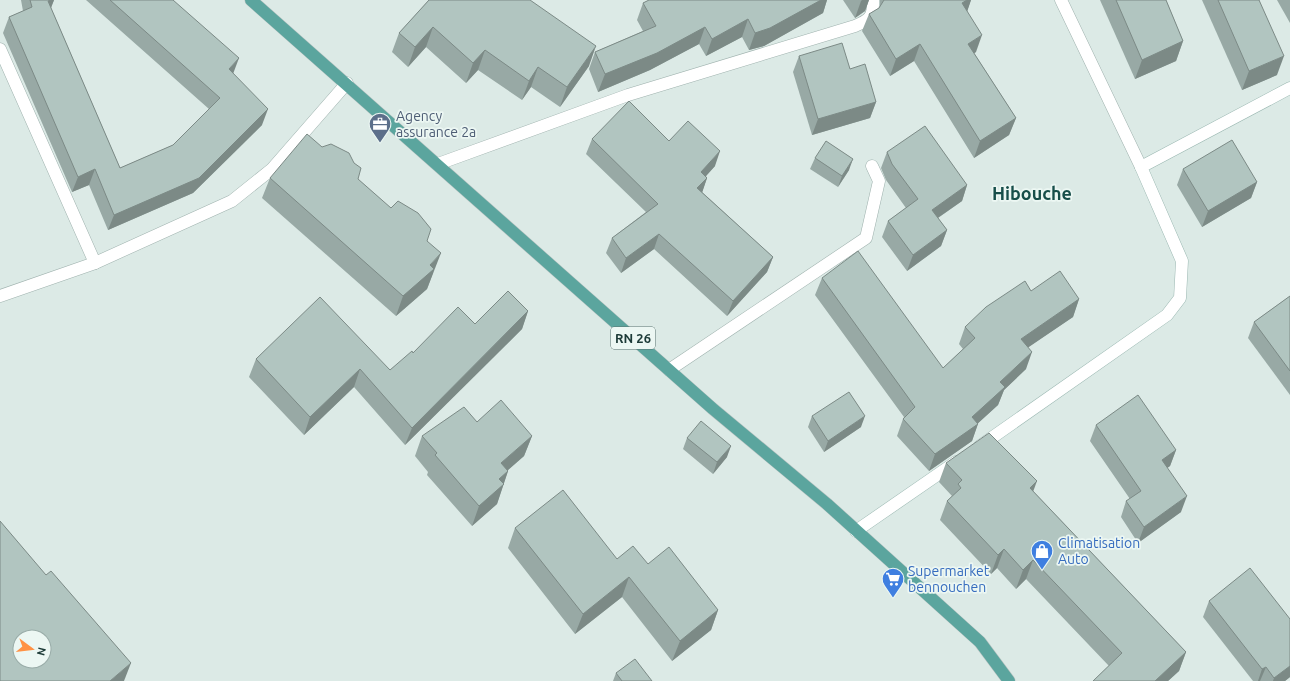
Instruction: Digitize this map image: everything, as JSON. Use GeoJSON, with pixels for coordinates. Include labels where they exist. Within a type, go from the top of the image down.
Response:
{"type":"FeatureCollection","features":[{"type":"Feature","properties":{"kind":"main road","name":"RN 26"},"geometry":{"type":"LineString","coordinates":[[251,0],[669,370],[856,531],[980,642],[1009,681]]}},
{"type":"Feature","properties":{"kind":"street"},"geometry":{"type":"LineString","coordinates":[[438,164],[628,95],[855,26],[867,20],[874,11],[873,0]]}},
{"type":"Feature","properties":{"kind":"street"},"geometry":{"type":"LineString","coordinates":[[856,531],[1167,316],[1180,298],[1182,261],[1141,167],[1061,0]]}},
{"type":"Feature","properties":{"kind":"street"},"geometry":{"type":"LineString","coordinates":[[0,49],[95,263]]}},
{"type":"Feature","properties":{"kind":"street"},"geometry":{"type":"LineString","coordinates":[[0,296],[95,263],[232,201],[272,169],[347,84]]}},
{"type":"Feature","properties":{"kind":"street"},"geometry":{"type":"LineString","coordinates":[[1141,167],[1290,88]]}},
{"type":"Feature","properties":{"kind":"street"},"geometry":{"type":"LineString","coordinates":[[669,370],[866,238],[879,181],[872,166]]}},
{"type":"Feature","properties":{"kind":"building"},"geometry":{"type":"Polygon","coordinates":[[[30,0],[52,0],[48,1],[120,168],[173,145],[220,98],[110,0],[173,0],[239,58],[229,69],[268,109],[199,178],[114,215],[95,169],[78,177],[9,17],[32,7],[30,0]]]}},
{"type":"Feature","properties":{"kind":"building"},"geometry":{"type":"Polygon","coordinates":[[[429,0],[530,0],[596,46],[567,87],[538,67],[529,81],[485,50],[473,63],[433,27],[415,47],[399,33],[429,0]]]}},
{"type":"Feature","properties":{"kind":"building"},"geometry":{"type":"Polygon","coordinates":[[[649,0],[821,0],[770,28],[755,33],[748,19],[712,39],[705,27],[657,53],[605,74],[595,52],[656,26],[643,3],[649,0]]]}},
{"type":"Feature","properties":{"kind":"building"},"geometry":{"type":"Polygon","coordinates":[[[884,0],[967,0],[962,3],[982,35],[968,44],[1016,118],[980,141],[920,44],[896,59],[869,14],[879,8],[884,0]]]}},
{"type":"Feature","properties":{"kind":"building"},"geometry":{"type":"Polygon","coordinates":[[[1116,0],[1166,0],[1183,41],[1142,60],[1116,0]]]}},
{"type":"Feature","properties":{"kind":"building"},"geometry":{"type":"Polygon","coordinates":[[[1218,0],[1259,0],[1284,56],[1249,71],[1218,0]]]}},
{"type":"Feature","properties":{"kind":"building"},"geometry":{"type":"Polygon","coordinates":[[[842,43],[850,69],[865,64],[876,102],[818,119],[799,56],[842,43]]]}},
{"type":"Feature","properties":{"kind":"building"},"geometry":{"type":"Polygon","coordinates":[[[629,101],[669,141],[688,121],[720,151],[701,172],[707,178],[697,188],[773,257],[733,301],[659,234],[626,258],[612,238],[658,204],[592,139],[629,101]]]}},
{"type":"Feature","properties":{"kind":"building"},"geometry":{"type":"Polygon","coordinates":[[[925,126],[967,185],[932,210],[947,230],[913,255],[888,221],[918,199],[892,164],[887,152],[925,126]]]}},
{"type":"Feature","properties":{"kind":"building"},"geometry":{"type":"Polygon","coordinates":[[[307,134],[322,147],[331,144],[349,153],[354,163],[361,168],[358,179],[391,208],[398,201],[418,213],[431,229],[427,241],[441,253],[430,265],[434,269],[403,296],[270,178],[307,134]]]}},
{"type":"Feature","properties":{"kind":"building"},"geometry":{"type":"Polygon","coordinates":[[[1232,140],[1257,182],[1208,211],[1183,169],[1232,140]]]}},
{"type":"Feature","properties":{"kind":"building"},"geometry":{"type":"Polygon","coordinates":[[[826,141],[853,159],[842,176],[815,158],[826,141]]]}},
{"type":"Feature","properties":{"kind":"building"},"geometry":{"type":"Polygon","coordinates":[[[858,251],[943,368],[975,338],[965,327],[986,307],[1025,281],[1031,291],[1060,271],[1079,299],[1021,339],[1032,352],[1000,382],[1005,387],[972,417],[978,424],[935,454],[903,419],[915,407],[822,278],[858,251]]]}},
{"type":"Feature","properties":{"kind":"building"},"geometry":{"type":"Polygon","coordinates":[[[508,291],[528,311],[412,428],[360,369],[310,417],[256,359],[320,297],[390,370],[412,351],[413,353],[458,307],[475,324],[508,291]]]}},
{"type":"Feature","properties":{"kind":"building"},"geometry":{"type":"Polygon","coordinates":[[[1290,296],[1290,371],[1254,322],[1290,296]]]}},
{"type":"Feature","properties":{"kind":"building"},"geometry":{"type":"Polygon","coordinates":[[[849,392],[865,416],[828,441],[812,416],[849,392]]]}},
{"type":"Feature","properties":{"kind":"building"},"geometry":{"type":"Polygon","coordinates":[[[1138,395],[1176,450],[1162,460],[1187,496],[1144,527],[1126,501],[1141,491],[1096,425],[1138,395]]]}},
{"type":"Feature","properties":{"kind":"building"},"geometry":{"type":"Polygon","coordinates":[[[501,400],[532,436],[501,463],[508,471],[499,479],[504,484],[479,506],[435,455],[437,453],[422,436],[464,407],[477,422],[501,400]]]}},
{"type":"Feature","properties":{"kind":"building"},"geometry":{"type":"Polygon","coordinates":[[[701,421],[731,446],[717,462],[687,438],[701,421]]]}},
{"type":"Feature","properties":{"kind":"building"},"geometry":{"type":"Polygon","coordinates":[[[989,433],[1037,481],[1030,488],[1186,652],[1155,681],[1093,681],[1122,653],[1033,560],[1023,570],[1004,549],[998,555],[947,501],[961,488],[958,484],[962,480],[946,463],[989,433]]]}},
{"type":"Feature","properties":{"kind":"building"},"geometry":{"type":"Polygon","coordinates":[[[563,490],[617,559],[633,546],[648,564],[669,547],[718,610],[680,641],[629,577],[583,614],[515,528],[563,490]]]}},
{"type":"Feature","properties":{"kind":"building"},"geometry":{"type":"Polygon","coordinates":[[[0,521],[46,575],[51,571],[131,663],[110,681],[0,681],[0,521]]]}},
{"type":"Feature","properties":{"kind":"building"},"geometry":{"type":"Polygon","coordinates":[[[1250,568],[1290,619],[1290,666],[1274,678],[1266,667],[1262,669],[1209,601],[1250,568]]]}},
{"type":"Feature","properties":{"kind":"building"},"geometry":{"type":"Polygon","coordinates":[[[635,659],[652,681],[622,681],[616,673],[635,659]]]}},
{"type":"Feature","properties":{"kind":"place","name":"Agency assurance 2a"},"geometry":{"type":"Point","coordinates":[380,144]}},
{"type":"Feature","properties":{"kind":"place","name":"Climatisation Auto"},"geometry":{"type":"Point","coordinates":[1042,570]}},
{"type":"Feature","properties":{"kind":"place","name":"Supermarket bennouchen"},"geometry":{"type":"Point","coordinates":[893,598]}},
{"type":"Feature","properties":{"kind":"district","name":"Hibouche"},"geometry":{"type":"Point","coordinates":[1032,193]}}]}
